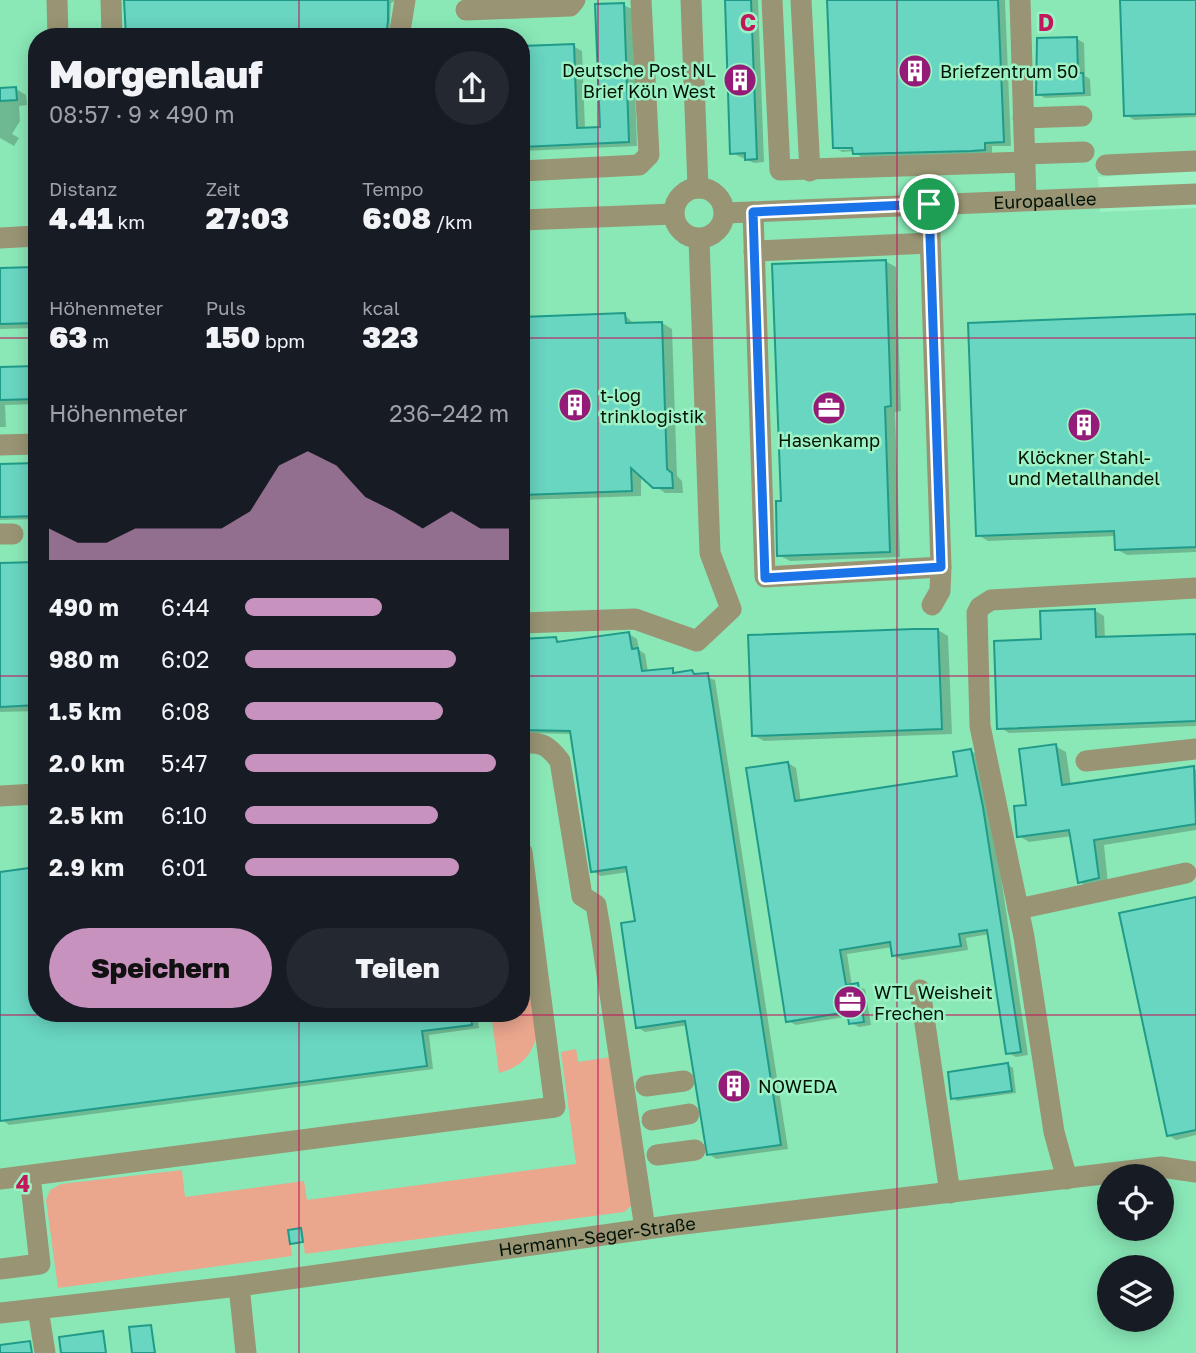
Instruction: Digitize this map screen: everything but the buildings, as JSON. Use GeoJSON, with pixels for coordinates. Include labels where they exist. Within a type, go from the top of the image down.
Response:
{"type":"FeatureCollection","features":[{"type":"Feature","properties":{"kind":"street"},"geometry":{"type":"LineString","coordinates":[[57,0],[58,28]]}},
{"type":"Feature","properties":{"kind":"street"},"geometry":{"type":"LineString","coordinates":[[111,0],[112,28]]}},
{"type":"Feature","properties":{"kind":"street"},"geometry":{"type":"LineString","coordinates":[[400,28],[405,0]]}},
{"type":"Feature","properties":{"kind":"street"},"geometry":{"type":"LineString","coordinates":[[467,9],[570,6],[575,0]]}},
{"type":"Feature","properties":{"kind":"street"},"geometry":{"type":"LineString","coordinates":[[530,171],[639,165],[645,162],[649,155],[641,0]]}},
{"type":"Feature","properties":{"kind":"street"},"geometry":{"type":"LineString","coordinates":[[691,0],[698,188]]}},
{"type":"Feature","properties":{"kind":"street"},"geometry":{"type":"LineString","coordinates":[[772,0],[780,170],[810,171],[1084,152]]}},
{"type":"Feature","properties":{"kind":"street"},"geometry":{"type":"LineString","coordinates":[[801,0],[810,171]]}},
{"type":"Feature","properties":{"kind":"street"},"geometry":{"type":"LineString","coordinates":[[1020,0],[1026,200]]}},
{"type":"Feature","properties":{"kind":"street"},"geometry":{"type":"LineString","coordinates":[[1023,118],[1082,116]]}},
{"type":"Feature","properties":{"kind":"street"},"geometry":{"type":"LineString","coordinates":[[1106,165],[1196,161]]}},
{"type":"Feature","properties":{"kind":"street"},"geometry":{"type":"LineString","coordinates":[[698,188],[716,194],[724,213],[718,230],[699,239],[681,231],[674,214],[680,197],[698,188]]}},
{"type":"Feature","properties":{"kind":"street","name":"Europaallee"},"geometry":{"type":"LineString","coordinates":[[724,213],[1196,194]]}},
{"type":"Feature","properties":{"kind":"street"},"geometry":{"type":"LineString","coordinates":[[929,204],[941,567],[940,590],[932,605]]}},
{"type":"Feature","properties":{"kind":"street"},"geometry":{"type":"LineString","coordinates":[[753,212],[765,578],[941,567]]}},
{"type":"Feature","properties":{"kind":"street"},"geometry":{"type":"LineString","coordinates":[[530,220],[674,214]]}},
{"type":"Feature","properties":{"kind":"street"},"geometry":{"type":"LineString","coordinates":[[0,238],[28,236]]}},
{"type":"Feature","properties":{"kind":"street"},"geometry":{"type":"LineString","coordinates":[[530,622],[635,619],[697,640],[732,609],[710,553],[699,239]]}},
{"type":"Feature","properties":{"kind":"street"},"geometry":{"type":"LineString","coordinates":[[754,251],[930,243]]}},
{"type":"Feature","properties":{"kind":"street"},"geometry":{"type":"LineString","coordinates":[[0,445],[28,444]]}},
{"type":"Feature","properties":{"kind":"street"},"geometry":{"type":"LineString","coordinates":[[1067,1179],[1054,1132],[1018,909],[980,726],[976,618],[980,607],[991,600],[1196,588]]}},
{"type":"Feature","properties":{"kind":"street"},"geometry":{"type":"LineString","coordinates":[[530,743],[539,742],[549,746],[561,761],[582,896],[596,905],[645,1229]]}},
{"type":"Feature","properties":{"kind":"street"},"geometry":{"type":"LineString","coordinates":[[1086,761],[1196,749]]}},
{"type":"Feature","properties":{"kind":"street"},"geometry":{"type":"LineString","coordinates":[[0,796],[28,794]]}},
{"type":"Feature","properties":{"kind":"street"},"geometry":{"type":"LineString","coordinates":[[1018,909],[1186,873]]}},
{"type":"Feature","properties":{"kind":"street"},"geometry":{"type":"LineString","coordinates":[[0,1179],[555,1107],[530,914]]}},
{"type":"Feature","properties":{"kind":"street"},"geometry":{"type":"LineString","coordinates":[[920,990],[950,1193]]}},
{"type":"Feature","properties":{"kind":"street"},"geometry":{"type":"LineString","coordinates":[[646,1086],[684,1081]]}},
{"type":"Feature","properties":{"kind":"street"},"geometry":{"type":"LineString","coordinates":[[652,1119],[689,1114]]}},
{"type":"Feature","properties":{"kind":"street"},"geometry":{"type":"LineString","coordinates":[[657,1155],[695,1150]]}},
{"type":"Feature","properties":{"kind":"street","name":"Hermann-Seger-Straße"},"geometry":{"type":"LineString","coordinates":[[0,1313],[239,1286],[645,1229],[1161,1167],[1196,1172]]}},
{"type":"Feature","properties":{"kind":"street"},"geometry":{"type":"LineString","coordinates":[[0,1269],[40,1264],[30,1175]]}},
{"type":"Feature","properties":{"kind":"street"},"geometry":{"type":"LineString","coordinates":[[239,1286],[246,1353]]}},
{"type":"Feature","properties":{"kind":"street"},"geometry":{"type":"LineString","coordinates":[[38,1308],[45,1353]]}},
{"type":"Feature","properties":{"kind":"shaded area"},"geometry":{"type":"Polygon","coordinates":[[[0,0],[1196,0],[1196,170],[1098,177],[1100,212],[1196,208],[1196,1353],[0,1353],[0,0]]]}},
{"type":"Feature","properties":{"kind":"shaded area"},"geometry":{"type":"Polygon","coordinates":[[[530,978],[537,1034],[529,1054],[519,1064],[499,1073],[492,1022],[530,1022],[530,978]]]}},
{"type":"Feature","properties":{"kind":"shaded area"},"geometry":{"type":"Polygon","coordinates":[[[576,1049],[578,1062],[611,1057],[632,1205],[624,1212],[305,1254],[301,1229],[289,1230],[292,1256],[58,1288],[46,1200],[50,1190],[61,1184],[182,1170],[185,1197],[304,1181],[307,1200],[576,1164],[561,1052],[576,1049]]]}},
{"type":"Feature","properties":{"kind":"place","name":"Briefzentrum 50"},"geometry":{"type":"Point","coordinates":[915,71]}},
{"type":"Feature","properties":{"kind":"place","name":"Deutsche Post NL Brief Köln West"},"geometry":{"type":"Point","coordinates":[740,80]}},
{"type":"Feature","properties":{"kind":"place","name":"t-log trinklogistik"},"geometry":{"type":"Point","coordinates":[575,405]}},
{"type":"Feature","properties":{"kind":"place","name":"Hasenkamp"},"geometry":{"type":"Point","coordinates":[829,408]}},
{"type":"Feature","properties":{"kind":"place","name":"Klöckner Stahl- und Metallhandel"},"geometry":{"type":"Point","coordinates":[1084,425]}},
{"type":"Feature","properties":{"kind":"place","name":"WTL Weisheit Frechen"},"geometry":{"type":"Point","coordinates":[850,1002]}},
{"type":"Feature","properties":{"kind":"place","name":"NOWEDA"},"geometry":{"type":"Point","coordinates":[734,1086]}},
{"type":"Feature","properties":{"kind":"route"},"geometry":{"type":"LineString","coordinates":[[929,204],[941,567],[765,578],[753,212],[929,204]]}}]}
